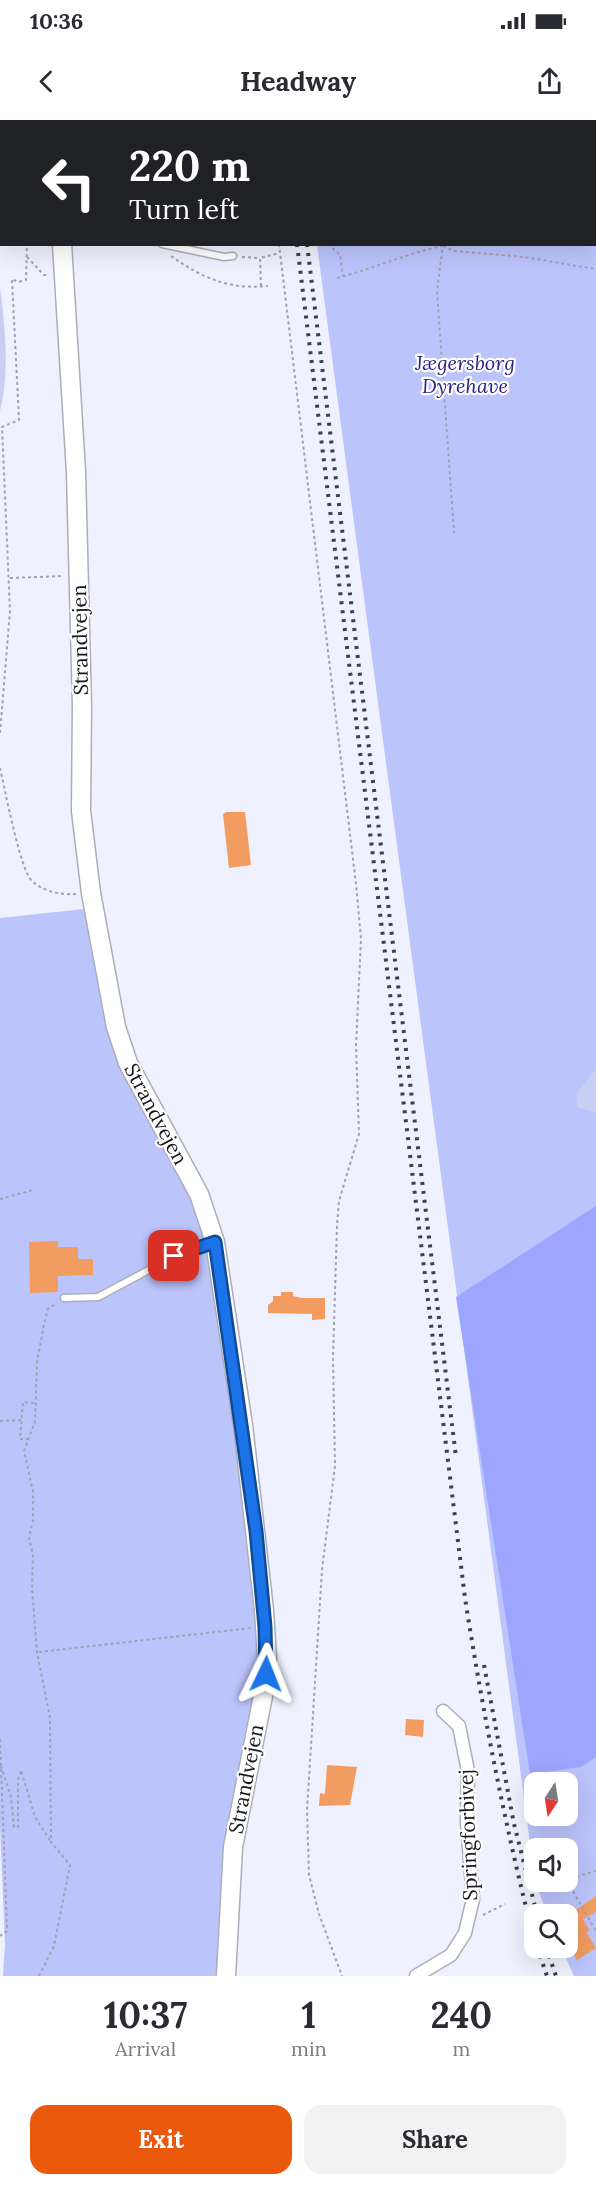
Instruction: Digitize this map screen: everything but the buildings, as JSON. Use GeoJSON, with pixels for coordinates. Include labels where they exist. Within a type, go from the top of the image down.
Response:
{"type":"FeatureCollection","features":[{"type":"Feature","properties":{"kind":"main road","name":"Strandvejen"},"geometry":{"type":"LineString","coordinates":[[62,246],[76,472],[81,811],[91,893],[116,1027],[128,1064],[199,1194],[215,1242],[243,1425],[265,1627],[267,1658],[264,1691],[233,1847],[226,1976]]}},
{"type":"Feature","properties":{"kind":"street","name":"Springforbivej"},"geometry":{"type":"LineString","coordinates":[[416,1976],[451,1955],[465,1933],[473,1899],[467,1823],[468,1771],[459,1726],[443,1711]]}},
{"type":"Feature","properties":{"kind":"lane"},"geometry":{"type":"LineString","coordinates":[[172,246],[224,257],[233,256]]}},
{"type":"Feature","properties":{"kind":"lane"},"geometry":{"type":"LineString","coordinates":[[64,1298],[98,1297],[174,1256],[215,1242]]}},
{"type":"Feature","properties":{"kind":"path"},"geometry":{"type":"LineString","coordinates":[[0,733],[10,611],[2,427],[19,420],[12,279],[18,282],[26,280],[27,246]]}},
{"type":"Feature","properties":{"kind":"path"},"geometry":{"type":"LineString","coordinates":[[279,246],[357,884],[361,939],[356,1046],[359,1134],[339,1201],[337,1225],[333,1358],[335,1466],[322,1570],[307,1810],[309,1875],[319,1914],[342,1976]]}},
{"type":"Feature","properties":{"kind":"path"},"geometry":{"type":"LineString","coordinates":[[330,246],[340,255],[342,276]]}},
{"type":"Feature","properties":{"kind":"path"},"geometry":{"type":"LineString","coordinates":[[337,278],[404,255],[439,246]]}},
{"type":"Feature","properties":{"kind":"path"},"geometry":{"type":"LineString","coordinates":[[443,246],[436,291],[454,534]]}},
{"type":"Feature","properties":{"kind":"path"},"geometry":{"type":"LineString","coordinates":[[445,246],[454,251],[524,257],[596,269]]}},
{"type":"Feature","properties":{"kind":"path"},"geometry":{"type":"LineString","coordinates":[[233,256],[260,258],[279,253]]}},
{"type":"Feature","properties":{"kind":"path"},"geometry":{"type":"LineString","coordinates":[[168,254],[188,269],[211,280],[238,286],[268,286]]}},
{"type":"Feature","properties":{"kind":"path"},"geometry":{"type":"LineString","coordinates":[[27,257],[44,275]]}},
{"type":"Feature","properties":{"kind":"path"},"geometry":{"type":"LineString","coordinates":[[260,258],[261,286]]}},
{"type":"Feature","properties":{"kind":"path"},"geometry":{"type":"LineString","coordinates":[[9,578],[79,576]]}},
{"type":"Feature","properties":{"kind":"path"},"geometry":{"type":"LineString","coordinates":[[0,768],[21,855],[31,880],[48,891],[68,894],[91,893]]}},
{"type":"Feature","properties":{"kind":"path"},"geometry":{"type":"LineString","coordinates":[[0,1199],[33,1190]]}},
{"type":"Feature","properties":{"kind":"path"},"geometry":{"type":"LineString","coordinates":[[51,1842],[50,1718],[38,1652],[32,1589],[33,1555],[29,1538],[33,1520],[33,1491],[24,1451],[35,1422],[36,1362],[44,1324],[48,1309],[64,1298]]}},
{"type":"Feature","properties":{"kind":"path"},"geometry":{"type":"LineString","coordinates":[[29,1439],[20,1439],[23,1402],[35,1403]]}},
{"type":"Feature","properties":{"kind":"path"},"geometry":{"type":"LineString","coordinates":[[0,1421],[21,1420]]}},
{"type":"Feature","properties":{"kind":"path"},"geometry":{"type":"LineString","coordinates":[[38,1652],[265,1627]]}},
{"type":"Feature","properties":{"kind":"path"},"geometry":{"type":"LineString","coordinates":[[0,1739],[7,1931],[0,1936]]}},
{"type":"Feature","properties":{"kind":"path"},"geometry":{"type":"LineString","coordinates":[[1,1766],[11,1797],[14,1827],[18,1827],[18,1780],[21,1770],[35,1817],[51,1842],[70,1865],[54,1946],[39,1976]]}},
{"type":"Feature","properties":{"kind":"path"},"geometry":{"type":"LineString","coordinates":[[578,1877],[596,1871]]}},
{"type":"Feature","properties":{"kind":"path"},"geometry":{"type":"LineString","coordinates":[[573,1892],[596,1931]]}},
{"type":"Feature","properties":{"kind":"path"},"geometry":{"type":"LineString","coordinates":[[466,1925],[505,1904]]}},
{"type":"Feature","properties":{"kind":"green space","name":"Jægersborg Dyrehave"},"geometry":{"type":"Polygon","coordinates":[[[317,246],[596,246],[596,1976],[574,1976],[566,1958],[578,1958],[578,1904],[543,1904],[539,1892],[578,1892],[578,1838],[529,1838],[528,1826],[578,1826],[578,1772],[524,1772],[524,1798],[317,246]]]}},
{"type":"Feature","properties":{"kind":"green space"},"geometry":{"type":"Polygon","coordinates":[[[84,909],[110,1030],[139,1101],[213,1242],[235,1403],[261,1667],[221,1976],[3,1976],[5,1944],[0,1826],[0,918],[84,909]]]}},
{"type":"Feature","properties":{"kind":"shaded area"},"geometry":{"type":"Polygon","coordinates":[[[0,287],[6,364],[0,411],[0,287]]]}},
{"type":"Feature","properties":{"kind":"shaded area"},"geometry":{"type":"Polygon","coordinates":[[[596,1069],[596,1113],[577,1107],[577,1093],[596,1069]]]}},
{"type":"Feature","properties":{"kind":"shaded area"},"geometry":{"type":"Polygon","coordinates":[[[596,1206],[596,1757],[581,1767],[530,1772],[456,1297],[596,1206]]]}},
{"type":"Feature","properties":{"kind":"railway"},"geometry":{"type":"LineString","coordinates":[[297,246],[465,1598],[495,1769],[526,1904]]}},
{"type":"Feature","properties":{"kind":"railway"},"geometry":{"type":"LineString","coordinates":[[307,246],[456,1457]]}},
{"type":"Feature","properties":{"kind":"railway"},"geometry":{"type":"LineString","coordinates":[[484,1665],[514,1824],[534,1904]]}},
{"type":"Feature","properties":{"kind":"railway"},"geometry":{"type":"LineString","coordinates":[[541,1958],[547,1976]]}},
{"type":"Feature","properties":{"kind":"railway"},"geometry":{"type":"LineString","coordinates":[[550,1958],[556,1976]]}},
{"type":"Feature","properties":{"kind":"route"},"geometry":{"type":"LineString","coordinates":[[174,1256],[215,1242],[243,1425],[256,1531],[265,1627],[266,1674]]}}]}
